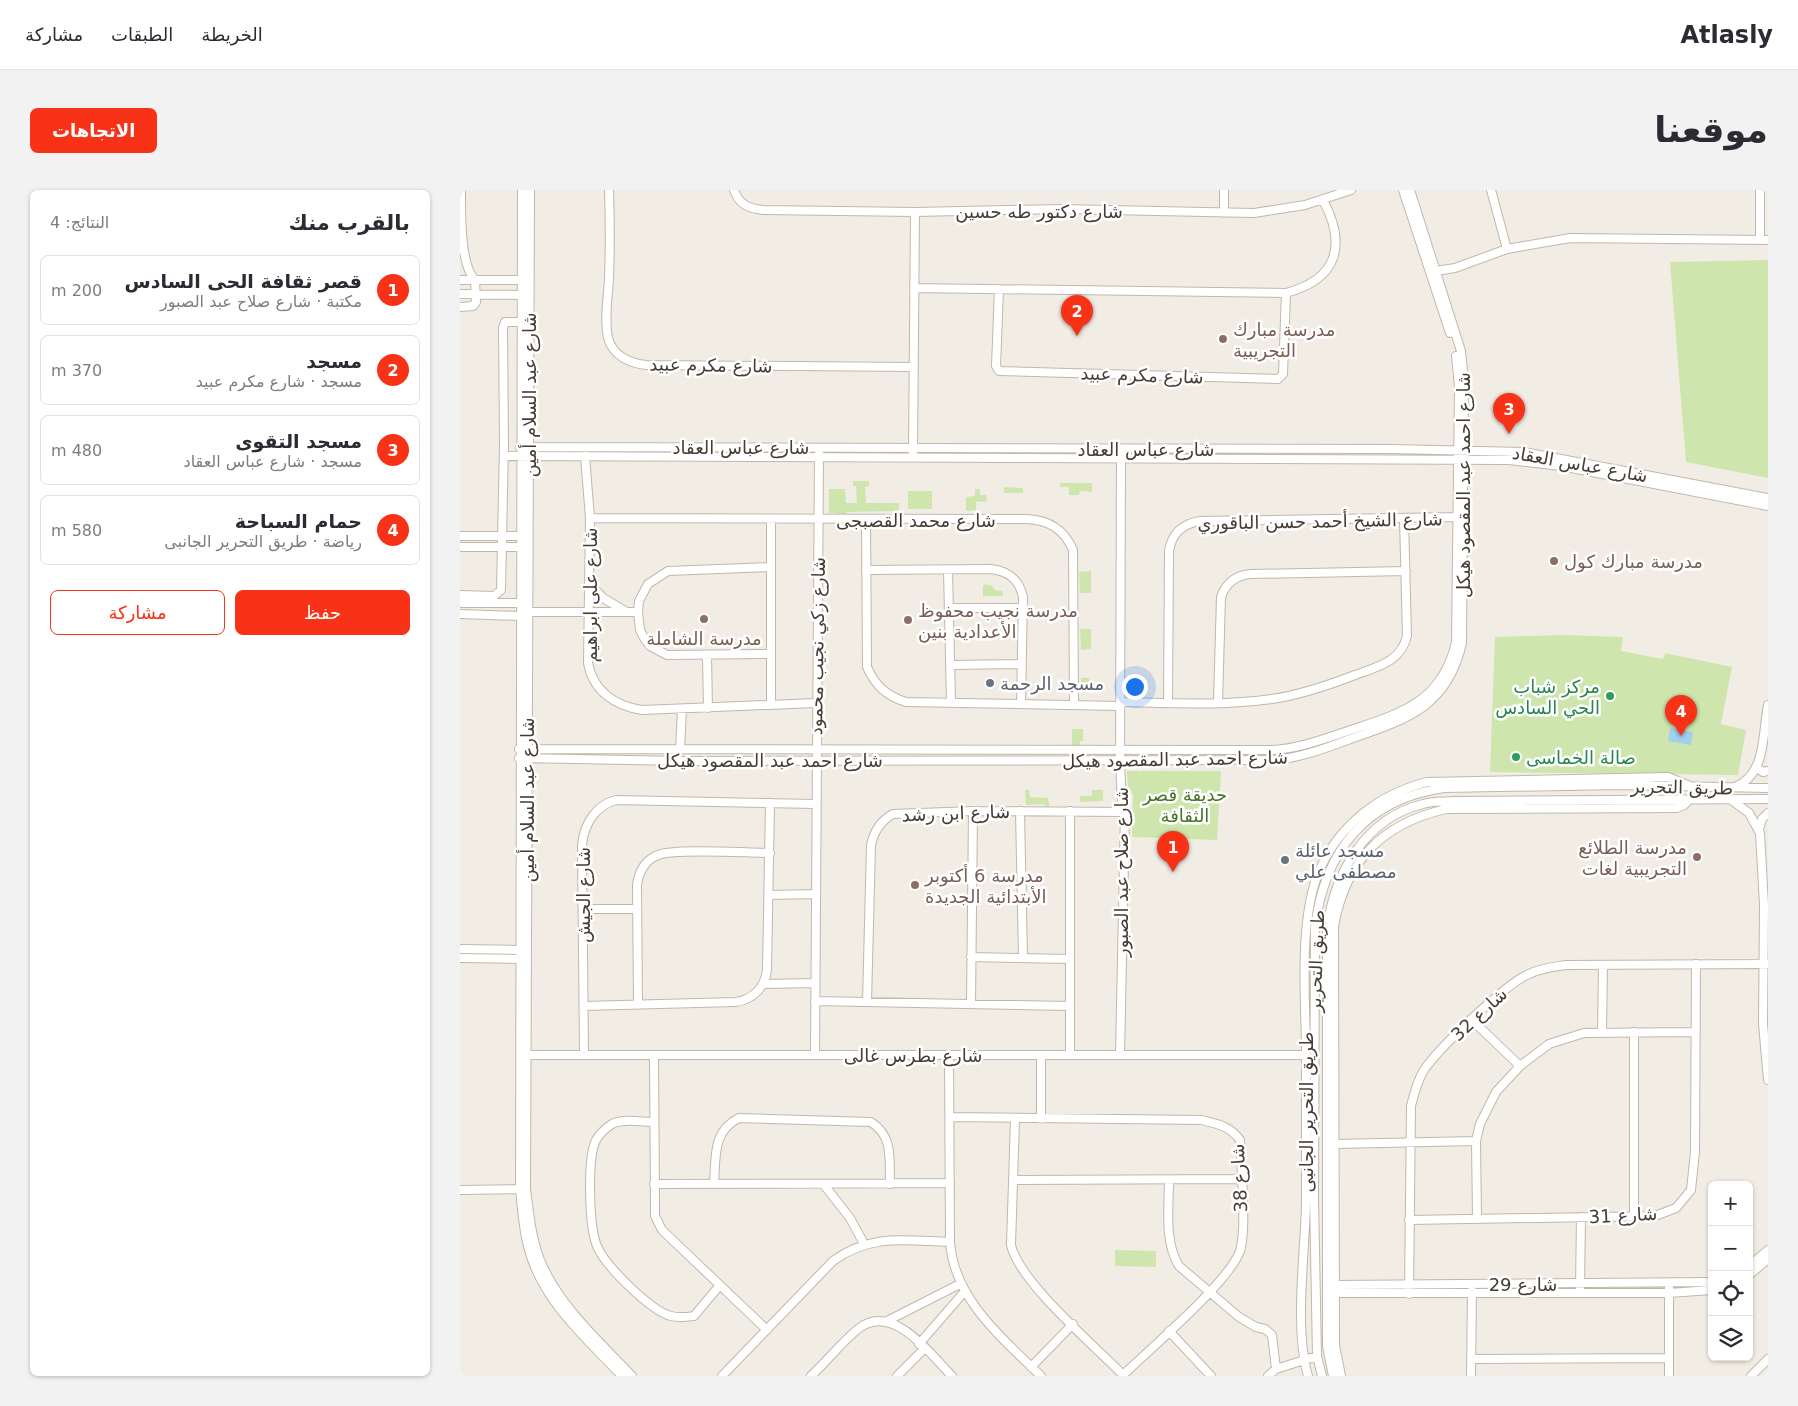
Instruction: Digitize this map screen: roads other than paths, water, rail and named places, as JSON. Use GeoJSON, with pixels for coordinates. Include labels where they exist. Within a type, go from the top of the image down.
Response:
{"type":"FeatureCollection","features":[{"type":"Feature","properties":{"kind":"street"},"geometry":{"type":"LineString","coordinates":[[460,306],[474,306],[476,294],[475,280],[468,273],[461,255],[461,190]]}},
{"type":"Feature","properties":{"kind":"street","name":"شارع عبد السلام أمين"},"geometry":{"type":"LineString","coordinates":[[522,190],[525,280],[525,447],[520,536],[523,753],[520,1189],[528,1248],[549,1294],[570,1320],[622,1376]]}},
{"type":"Feature","properties":{"kind":"street","name":"شارع عبد السلام أمين"},"geometry":{"type":"LineString","coordinates":[[525,447],[521,295],[525,280],[530,190]]}},
{"type":"Feature","properties":{"kind":"street","name":"شارع مكرم عبيد"},"geometry":{"type":"LineString","coordinates":[[609,190],[608,338],[614,349],[623,358],[634,364],[646,365],[914,367]]}},
{"type":"Feature","properties":{"kind":"street","name":"شارع دكتور طه حسين"},"geometry":{"type":"LineString","coordinates":[[734,190],[742,203],[751,209],[915,212],[1010,209],[1224,213],[1262,212],[1323,200],[1352,190]]}},
{"type":"Feature","properties":{"kind":"street"},"geometry":{"type":"LineString","coordinates":[[1224,190],[1224,213]]}},
{"type":"Feature","properties":{"kind":"street","name":"شارع احمد عبد المقصود هيكل"},"geometry":{"type":"LineString","coordinates":[[1403,190],[1456,353],[1462,449]]}},
{"type":"Feature","properties":{"kind":"street","name":"شارع احمد عبد المقصود هيكل"},"geometry":{"type":"LineString","coordinates":[[523,753],[683,761],[816,759],[1272,760],[1307,755],[1395,723],[1422,705],[1450,679],[1462,643],[1464,381],[1461,351],[1410,190]]}},
{"type":"Feature","properties":{"kind":"street"},"geometry":{"type":"LineString","coordinates":[[1491,190],[1507,249]]}},
{"type":"Feature","properties":{"kind":"street"},"geometry":{"type":"LineString","coordinates":[[1436,271],[1455,268],[1507,249],[1554,240],[1590,237],[1764,240],[1760,190]]}},
{"type":"Feature","properties":{"kind":"street"},"geometry":{"type":"LineString","coordinates":[[914,288],[1286,293],[1309,286],[1321,276],[1330,263],[1336,247],[1336,233],[1334,220],[1323,200]]}},
{"type":"Feature","properties":{"kind":"street"},"geometry":{"type":"LineString","coordinates":[[913,458],[915,212]]}},
{"type":"Feature","properties":{"kind":"street"},"geometry":{"type":"LineString","coordinates":[[1440,282],[1455,268]]}},
{"type":"Feature","properties":{"kind":"street"},"geometry":{"type":"LineString","coordinates":[[460,280],[525,280]]}},
{"type":"Feature","properties":{"kind":"street","name":"شارع مكرم عبيد"},"geometry":{"type":"LineString","coordinates":[[999,289],[996,366],[999,371],[1278,379],[1283,374],[1286,293]]}},
{"type":"Feature","properties":{"kind":"street"},"geometry":{"type":"LineString","coordinates":[[460,294],[521,295]]}},
{"type":"Feature","properties":{"kind":"street"},"geometry":{"type":"LineString","coordinates":[[460,595],[494,596],[500,592],[503,547],[503,326],[507,322],[521,322]]}},
{"type":"Feature","properties":{"kind":"street","name":"شارع عباس العقاد"},"geometry":{"type":"LineString","coordinates":[[525,447],[1462,449],[1524,452],[1572,459],[1768,498]]}},
{"type":"Feature","properties":{"kind":"street","name":"شارع زكي نجيب محمود"},"geometry":{"type":"LineString","coordinates":[[815,1055],[819,447]]}},
{"type":"Feature","properties":{"kind":"street","name":"شارع صلاح عبد الصبور"},"geometry":{"type":"LineString","coordinates":[[1120,1055],[1125,812],[1122,804],[1120,761],[1121,449]]}},
{"type":"Feature","properties":{"kind":"street","name":"شارع عباس العقاد"},"geometry":{"type":"LineString","coordinates":[[504,456],[1509,460],[1561,466],[1768,506]]}},
{"type":"Feature","properties":{"kind":"street","name":"شارع عبد السلام أمين"},"geometry":{"type":"LineString","coordinates":[[524,456],[528,612],[519,959],[526,1189],[534,1240],[540,1259],[552,1284],[569,1308],[632,1376]]}},
{"type":"Feature","properties":{"kind":"street","name":"شارع على ابراهيم"},"geometry":{"type":"LineString","coordinates":[[585,456],[590,518],[588,663],[591,676],[600,690],[615,702],[632,708],[682,709],[816,703]]}},
{"type":"Feature","properties":{"kind":"street","name":"شارع احمد عبد المقصود هيكل"},"geometry":{"type":"LineString","coordinates":[[523,753],[680,750],[1271,750],[1296,747],[1422,705],[1444,675],[1456,642],[1458,518],[1462,459]]}},
{"type":"Feature","properties":{"kind":"street","name":"شارع محمد القصبجى"},"geometry":{"type":"LineString","coordinates":[[590,518],[771,520],[1033,519],[1046,522],[1059,529],[1073,550],[1074,705]]}},
{"type":"Feature","properties":{"kind":"street"},"geometry":{"type":"LineString","coordinates":[[866,520],[867,667],[872,678],[886,694],[906,702],[1074,705],[1218,702],[1280,697],[1340,681],[1392,660],[1402,650],[1406,636],[1404,518]]}},
{"type":"Feature","properties":{"kind":"street","name":"شارع الشيخ أحمد حسن الباقوري"},"geometry":{"type":"LineString","coordinates":[[1168,703],[1169,551],[1174,536],[1179,530],[1192,522],[1200,521],[1458,518]]}},
{"type":"Feature","properties":{"kind":"street"},"geometry":{"type":"LineString","coordinates":[[771,520],[771,705]]}},
{"type":"Feature","properties":{"kind":"street"},"geometry":{"type":"LineString","coordinates":[[460,536],[520,536]]}},
{"type":"Feature","properties":{"kind":"street"},"geometry":{"type":"LineString","coordinates":[[460,546],[520,547]]}},
{"type":"Feature","properties":{"kind":"street"},"geometry":{"type":"LineString","coordinates":[[771,567],[668,571],[648,584],[639,601],[638,612],[640,630],[644,638],[658,651],[681,656],[771,654]]}},
{"type":"Feature","properties":{"kind":"street"},"geometry":{"type":"LineString","coordinates":[[866,570],[991,569],[1007,573],[1020,587],[1023,597],[1021,704]]}},
{"type":"Feature","properties":{"kind":"street"},"geometry":{"type":"LineString","coordinates":[[948,570],[951,703]]}},
{"type":"Feature","properties":{"kind":"street"},"geometry":{"type":"LineString","coordinates":[[1218,702],[1220,604],[1223,592],[1235,578],[1251,574],[1406,571]]}},
{"type":"Feature","properties":{"kind":"street"},"geometry":{"type":"LineString","coordinates":[[589,583],[603,598],[626,612]]}},
{"type":"Feature","properties":{"kind":"street"},"geometry":{"type":"LineString","coordinates":[[460,603],[520,603]]}},
{"type":"Feature","properties":{"kind":"street"},"geometry":{"type":"LineString","coordinates":[[950,608],[1022,608]]}},
{"type":"Feature","properties":{"kind":"street"},"geometry":{"type":"LineString","coordinates":[[528,612],[638,612]]}},
{"type":"Feature","properties":{"kind":"street"},"geometry":{"type":"LineString","coordinates":[[460,614],[520,616]]}},
{"type":"Feature","properties":{"kind":"street"},"geometry":{"type":"LineString","coordinates":[[707,656],[708,708]]}},
{"type":"Feature","properties":{"kind":"street"},"geometry":{"type":"LineString","coordinates":[[951,665],[1021,664]]}},
{"type":"Feature","properties":{"kind":"street"},"geometry":{"type":"LineString","coordinates":[[1733,788],[1747,780],[1760,761],[1768,706]]}},
{"type":"Feature","properties":{"kind":"street"},"geometry":{"type":"LineString","coordinates":[[680,750],[682,709]]}},
{"type":"Feature","properties":{"kind":"street"},"geometry":{"type":"LineString","coordinates":[[1271,750],[1272,760]]}},
{"type":"Feature","properties":{"kind":"street"},"geometry":{"type":"LineString","coordinates":[[1757,768],[1763,772],[1768,771]]}},
{"type":"Feature","properties":{"kind":"street","name":"طريق التحرير الجانبى"},"geometry":{"type":"LineString","coordinates":[[1308,1376],[1304,1360],[1302,1333],[1306,1128],[1305,991],[1308,909],[1313,888],[1329,851],[1354,820],[1388,796],[1427,782],[1668,777],[1692,787]]}},
{"type":"Feature","properties":{"kind":"street"},"geometry":{"type":"LineString","coordinates":[[1464,780],[1472,788]]}},
{"type":"Feature","properties":{"kind":"street"},"geometry":{"type":"LineString","coordinates":[[1610,786],[1614,793],[1610,801]]}},
{"type":"Feature","properties":{"kind":"street","name":"طريق التحرير"},"geometry":{"type":"LineString","coordinates":[[1322,1376],[1317,1356],[1314,1197],[1315,973],[1318,901],[1338,852],[1354,832],[1374,814],[1397,800],[1422,791],[1444,788],[1610,786],[1768,788]]}},
{"type":"Feature","properties":{"kind":"street"},"geometry":{"type":"LineString","coordinates":[[1634,786],[1631,792],[1636,800]]}},
{"type":"Feature","properties":{"kind":"street"},"geometry":{"type":"LineString","coordinates":[[1728,798],[1744,808],[1759,829]]}},
{"type":"Feature","properties":{"kind":"street","name":"طريق التحرير الجانبى"},"geometry":{"type":"LineString","coordinates":[[1339,1375],[1335,1345],[1334,1289],[1334,926],[1343,891],[1356,865],[1380,838],[1404,822],[1425,814],[1462,809],[1677,808],[1684,805],[1690,799]]}},
{"type":"Feature","properties":{"kind":"street","name":"طريق التحرير"},"geometry":{"type":"LineString","coordinates":[[1339,1375],[1327,1346],[1325,1197],[1327,929],[1330,905],[1337,882],[1348,860],[1369,836],[1402,812],[1424,803],[1454,801],[1768,799]]}},
{"type":"Feature","properties":{"kind":"street","name":"شارع الجيش"},"geometry":{"type":"LineString","coordinates":[[584,1055],[583,836],[592,817],[608,802],[623,800],[816,804]]}},
{"type":"Feature","properties":{"kind":"street"},"geometry":{"type":"LineString","coordinates":[[1454,801],[1462,809]]}},
{"type":"Feature","properties":{"kind":"street"},"geometry":{"type":"LineString","coordinates":[[584,1006],[740,1002],[753,996],[763,984],[767,970],[770,803]]}},
{"type":"Feature","properties":{"kind":"street"},"geometry":{"type":"LineString","coordinates":[[971,1004],[973,811]]}},
{"type":"Feature","properties":{"kind":"street","name":"شارع ابن رشد"},"geometry":{"type":"LineString","coordinates":[[867,1002],[871,845],[876,830],[893,814],[973,811],[1125,812]]}},
{"type":"Feature","properties":{"kind":"street"},"geometry":{"type":"LineString","coordinates":[[1020,811],[1023,958]]}},
{"type":"Feature","properties":{"kind":"street"},"geometry":{"type":"LineString","coordinates":[[1070,811],[1070,1055]]}},
{"type":"Feature","properties":{"kind":"street"},"geometry":{"type":"LineString","coordinates":[[1768,813],[1762,819],[1759,829],[1766,908],[1763,1024],[1768,1080]]}},
{"type":"Feature","properties":{"kind":"street"},"geometry":{"type":"LineString","coordinates":[[1329,851],[1330,869]]}},
{"type":"Feature","properties":{"kind":"street"},"geometry":{"type":"LineString","coordinates":[[638,1004],[636,909],[637,885],[641,869],[658,854],[770,854]]}},
{"type":"Feature","properties":{"kind":"street"},"geometry":{"type":"LineString","coordinates":[[769,894],[816,894]]}},
{"type":"Feature","properties":{"kind":"street"},"geometry":{"type":"LineString","coordinates":[[583,909],[636,909]]}},
{"type":"Feature","properties":{"kind":"street"},"geometry":{"type":"LineString","coordinates":[[460,949],[519,950]]}},
{"type":"Feature","properties":{"kind":"street"},"geometry":{"type":"LineString","coordinates":[[971,957],[1070,959]]}},
{"type":"Feature","properties":{"kind":"street"},"geometry":{"type":"LineString","coordinates":[[460,958],[519,959]]}},
{"type":"Feature","properties":{"kind":"street","name":"شارع 31"},"geometry":{"type":"LineString","coordinates":[[1410,1220],[1655,1216],[1666,1213],[1680,1204],[1691,1190],[1695,1152],[1696,964]]}},
{"type":"Feature","properties":{"kind":"street","name":"شارع 32"},"geometry":{"type":"LineString","coordinates":[[1409,1289],[1410,1106],[1423,1072],[1434,1057],[1511,984],[1528,974],[1566,965],[1766,964]]}},
{"type":"Feature","properties":{"kind":"street"},"geometry":{"type":"LineString","coordinates":[[1602,1032],[1603,965]]}},
{"type":"Feature","properties":{"kind":"street"},"geometry":{"type":"LineString","coordinates":[[1305,991],[1315,973]]}},
{"type":"Feature","properties":{"kind":"street"},"geometry":{"type":"LineString","coordinates":[[763,984],[815,983]]}},
{"type":"Feature","properties":{"kind":"street"},"geometry":{"type":"LineString","coordinates":[[815,1000],[1070,1006]]}},
{"type":"Feature","properties":{"kind":"street"},"geometry":{"type":"LineString","coordinates":[[1326,1004],[1335,1013]]}},
{"type":"Feature","properties":{"kind":"street"},"geometry":{"type":"LineString","coordinates":[[1472,1020],[1520,1066]]}},
{"type":"Feature","properties":{"kind":"street"},"geometry":{"type":"LineString","coordinates":[[1477,1218],[1476,1141],[1487,1108],[1496,1092],[1520,1066],[1549,1044],[1584,1032],[1696,1032]]}},
{"type":"Feature","properties":{"kind":"street"},"geometry":{"type":"LineString","coordinates":[[1634,1032],[1634,1217]]}},
{"type":"Feature","properties":{"kind":"street","name":"شارع بطرس غالى"},"geometry":{"type":"LineString","coordinates":[[522,1055],[1306,1055]]}},
{"type":"Feature","properties":{"kind":"street"},"geometry":{"type":"LineString","coordinates":[[654,1055],[654,1184],[656,1216],[662,1230],[767,1330]]}},
{"type":"Feature","properties":{"kind":"street"},"geometry":{"type":"LineString","coordinates":[[949,1055],[950,1242],[954,1269],[960,1284],[986,1321],[1041,1376]]}},
{"type":"Feature","properties":{"kind":"street"},"geometry":{"type":"LineString","coordinates":[[1041,1055],[1041,1119]]}},
{"type":"Feature","properties":{"kind":"street"},"geometry":{"type":"LineString","coordinates":[[1326,1126],[1334,1113]]}},
{"type":"Feature","properties":{"kind":"street","name":"شارع 38"},"geometry":{"type":"LineString","coordinates":[[950,1117],[1015,1120],[1202,1120],[1224,1125],[1234,1131],[1240,1140],[1240,1248],[1230,1268],[1209,1291],[1123,1376]]}},
{"type":"Feature","properties":{"kind":"street"},"geometry":{"type":"LineString","coordinates":[[714,1184],[717,1140],[722,1130],[729,1123],[739,1118],[871,1122],[881,1128],[887,1138],[890,1184]]}},
{"type":"Feature","properties":{"kind":"street"},"geometry":{"type":"LineString","coordinates":[[1015,1120],[1011,1244],[1013,1255],[1027,1277],[1123,1376]]}},
{"type":"Feature","properties":{"kind":"street"},"geometry":{"type":"LineString","coordinates":[[654,1122],[614,1122],[603,1130],[596,1141],[592,1153],[590,1215],[597,1246],[605,1261],[629,1286],[660,1312],[671,1316],[694,1316],[720,1285]]}},
{"type":"Feature","properties":{"kind":"street"},"geometry":{"type":"LineString","coordinates":[[1306,1128],[1315,1142]]}},
{"type":"Feature","properties":{"kind":"street"},"geometry":{"type":"LineString","coordinates":[[1334,1144],[1476,1141]]}},
{"type":"Feature","properties":{"kind":"street"},"geometry":{"type":"LineString","coordinates":[[1315,1172],[1320,1176],[1326,1174]]}},
{"type":"Feature","properties":{"kind":"street"},"geometry":{"type":"LineString","coordinates":[[1014,1180],[1241,1179]]}},
{"type":"Feature","properties":{"kind":"street"},"geometry":{"type":"LineString","coordinates":[[1169,1180],[1171,1242],[1179,1266],[1239,1317],[1256,1327],[1265,1329],[1272,1335],[1276,1369]]}},
{"type":"Feature","properties":{"kind":"street"},"geometry":{"type":"LineString","coordinates":[[654,1184],[950,1184]]}},
{"type":"Feature","properties":{"kind":"street"},"geometry":{"type":"LineString","coordinates":[[824,1185],[850,1218],[864,1244]]}},
{"type":"Feature","properties":{"kind":"street"},"geometry":{"type":"LineString","coordinates":[[460,1190],[520,1189]]}},
{"type":"Feature","properties":{"kind":"street"},"geometry":{"type":"LineString","coordinates":[[1314,1197],[1320,1193],[1325,1197]]}},
{"type":"Feature","properties":{"kind":"street"},"geometry":{"type":"LineString","coordinates":[[1580,1289],[1581,1218]]}},
{"type":"Feature","properties":{"kind":"street"},"geometry":{"type":"LineString","coordinates":[[1326,1230],[1334,1240]]}},
{"type":"Feature","properties":{"kind":"street"},"geometry":{"type":"LineString","coordinates":[[722,1376],[833,1261],[848,1250],[864,1244],[883,1241],[950,1242]]}},
{"type":"Feature","properties":{"kind":"street"},"geometry":{"type":"LineString","coordinates":[[1753,1263],[1768,1250]]}},
{"type":"Feature","properties":{"kind":"street"},"geometry":{"type":"LineString","coordinates":[[1753,1272],[1768,1259]]}},
{"type":"Feature","properties":{"kind":"street","name":"شارع 29"},"geometry":{"type":"LineString","coordinates":[[1334,1289],[1409,1289],[1472,1293],[1708,1282]]}},
{"type":"Feature","properties":{"kind":"street"},"geometry":{"type":"LineString","coordinates":[[1669,1283],[1669,1376]]}},
{"type":"Feature","properties":{"kind":"street"},"geometry":{"type":"LineString","coordinates":[[887,1321],[960,1284]]}},
{"type":"Feature","properties":{"kind":"street"},"geometry":{"type":"LineString","coordinates":[[1471,1376],[1472,1284]]}},
{"type":"Feature","properties":{"kind":"street","name":"شارع 29"},"geometry":{"type":"LineString","coordinates":[[1409,1289],[1472,1284],[1669,1292],[1708,1290]]}},
{"type":"Feature","properties":{"kind":"street"},"geometry":{"type":"LineString","coordinates":[[897,1376],[965,1291]]}},
{"type":"Feature","properties":{"kind":"street"},"geometry":{"type":"LineString","coordinates":[[811,1376],[859,1328],[877,1321],[887,1321],[898,1325],[952,1376]]}},
{"type":"Feature","properties":{"kind":"street"},"geometry":{"type":"LineString","coordinates":[[1031,1366],[1073,1324]]}},
{"type":"Feature","properties":{"kind":"street"},"geometry":{"type":"LineString","coordinates":[[1169,1331],[1211,1376]]}},
{"type":"Feature","properties":{"kind":"street"},"geometry":{"type":"LineString","coordinates":[[1268,1376],[1276,1369],[1317,1356]]}},
{"type":"Feature","properties":{"kind":"street"},"geometry":{"type":"LineString","coordinates":[[1471,1359],[1669,1358]]}},
{"type":"Feature","properties":{"kind":"street"},"geometry":{"type":"LineString","coordinates":[[1751,1376],[1768,1358]]}},
{"type":"Feature","properties":{"kind":"water"},"geometry":{"type":"Polygon","coordinates":[[[1670,728],[1693,732],[1691,745],[1668,741],[1670,728]]]}},
{"type":"Feature","properties":{"kind":"place","name":"مسجد"},"geometry":{"type":"Point","coordinates":[1077,336]}},
{"type":"Feature","properties":{"kind":"place","name":"مدرسة مبارك التجريبية"},"geometry":{"type":"Point","coordinates":[1223,339]}},
{"type":"Feature","properties":{"kind":"place","name":"مسجد التقوى"},"geometry":{"type":"Point","coordinates":[1509,434]}},
{"type":"Feature","properties":{"kind":"place","name":"مدرسة مبارك كول"},"geometry":{"type":"Point","coordinates":[1554,561]}},
{"type":"Feature","properties":{"kind":"place","name":"مدرسة الشاملة"},"geometry":{"type":"Point","coordinates":[704,619]}},
{"type":"Feature","properties":{"kind":"place","name":"مدرسة نجيب محفوظ الأعدادية بنين"},"geometry":{"type":"Point","coordinates":[908,620]}},
{"type":"Feature","properties":{"kind":"place","name":"مسجد الرحمة"},"geometry":{"type":"Point","coordinates":[990,683]}},
{"type":"Feature","properties":{"kind":"place","name":"مركز شباب الحي السادس"},"geometry":{"type":"Point","coordinates":[1610,696]}},
{"type":"Feature","properties":{"kind":"place","name":"حمام السباحة"},"geometry":{"type":"Point","coordinates":[1681,736]}},
{"type":"Feature","properties":{"kind":"place","name":"صالة الخماسى"},"geometry":{"type":"Point","coordinates":[1516,757]}},
{"type":"Feature","properties":{"kind":"place","name":"مدرسة الطلائع التجريبية لغات"},"geometry":{"type":"Point","coordinates":[1697,857]}},
{"type":"Feature","properties":{"kind":"place","name":"مسجد عائلة مصطفى علي"},"geometry":{"type":"Point","coordinates":[1285,860]}},
{"type":"Feature","properties":{"kind":"place","name":"قصر ثقافة الحى السادس"},"geometry":{"type":"Point","coordinates":[1173,872]}},
{"type":"Feature","properties":{"kind":"place","name":"مدرسة 6 أكتوبر الأبتدائية الجديدة"},"geometry":{"type":"Point","coordinates":[915,885]}},
{"type":"Feature","properties":{"kind":"park label","name":"حديقة قصر الثقافة"},"geometry":{"type":"Point","coordinates":[1185,804]}}]}
